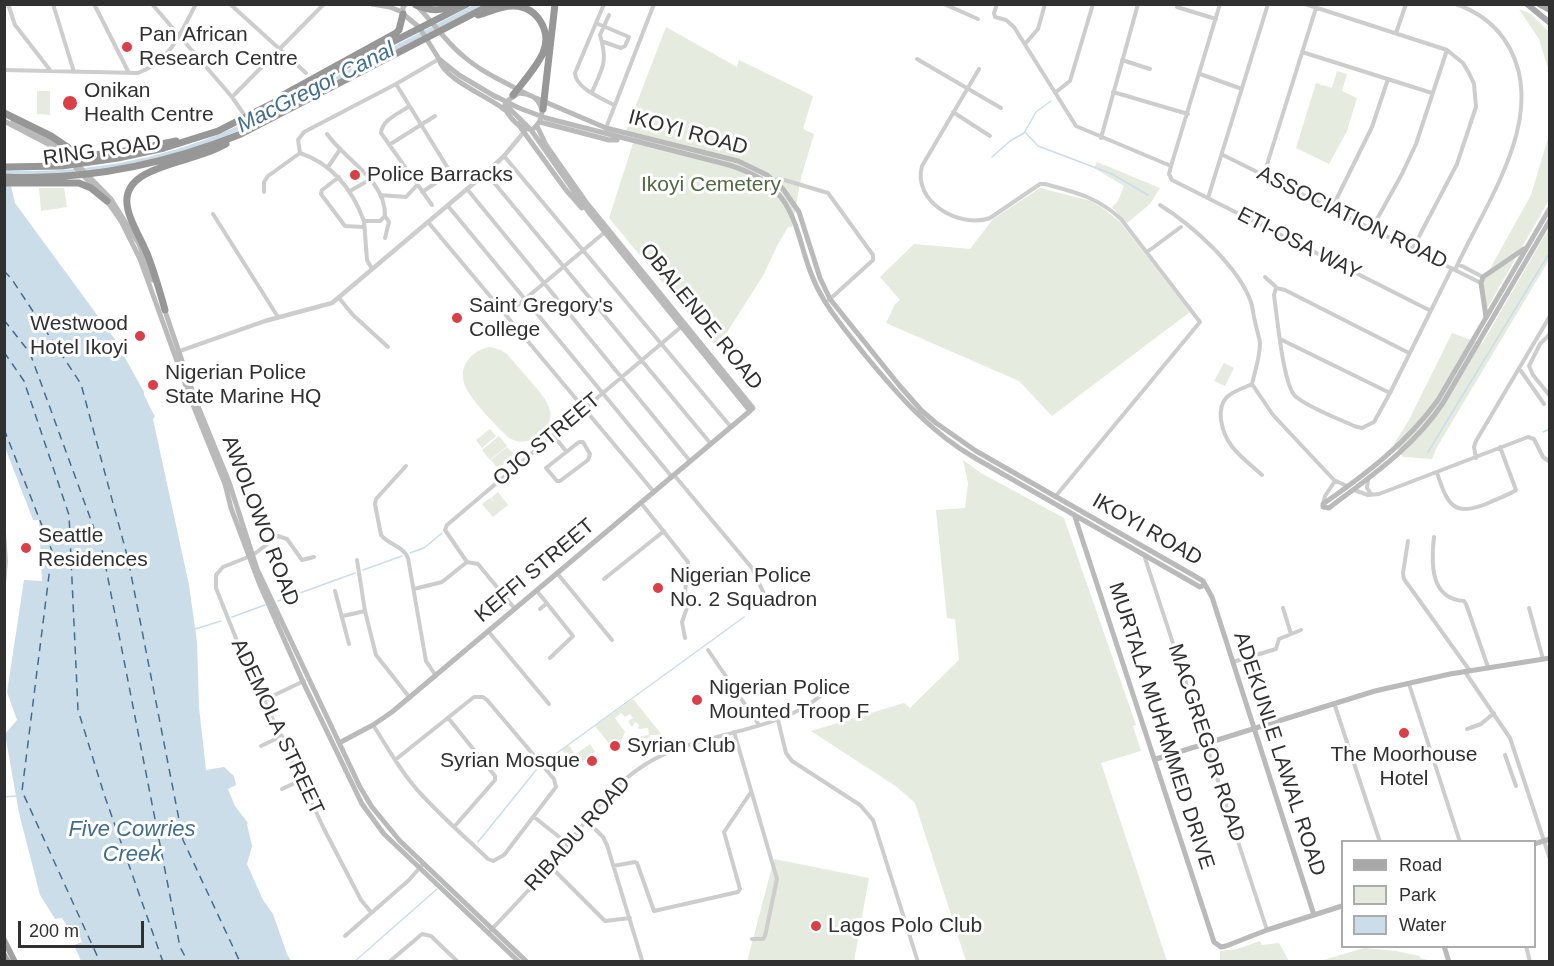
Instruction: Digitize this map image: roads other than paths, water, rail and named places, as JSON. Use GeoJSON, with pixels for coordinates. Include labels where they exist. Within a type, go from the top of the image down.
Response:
{"type":"FeatureCollection","features":[{"type":"Feature","properties":{"kind":"highway"},"geometry":{"type":"LineString","coordinates":[[416,4],[434,11],[455,4]]}},
{"type":"Feature","properties":{"kind":"highway","name":"RING ROAD"},"geometry":{"type":"LineString","coordinates":[[4,167],[62,166],[97,162],[164,148],[197,138],[242,120],[467,4]]}},
{"type":"Feature","properties":{"kind":"highway","name":"RING ROAD"},"geometry":{"type":"LineString","coordinates":[[4,177],[58,177],[114,170],[184,154],[241,134],[492,4]]}},
{"type":"Feature","properties":{"kind":"highway"},"geometry":{"type":"LineString","coordinates":[[541,103],[551,47],[555,4]]}},
{"type":"Feature","properties":{"kind":"highway"},"geometry":{"type":"LineString","coordinates":[[466,19],[509,6],[522,7],[532,12],[541,22],[546,37],[543,54],[516,92]]}},
{"type":"Feature","properties":{"kind":"highway"},"geometry":{"type":"LineString","coordinates":[[272,104],[294,88],[398,32],[403,13]]}},
{"type":"Feature","properties":{"kind":"highway"},"geometry":{"type":"LineString","coordinates":[[4,115],[39,130],[76,153],[86,156],[197,138]]}},
{"type":"Feature","properties":{"kind":"highway"},"geometry":{"type":"LineString","coordinates":[[165,310],[157,281],[129,216],[126,206],[128,193],[140,176],[157,168],[221,147],[241,134]]}},
{"type":"Feature","properties":{"kind":"highway"},"geometry":{"type":"LineString","coordinates":[[4,183],[72,182],[86,185],[107,201]]}},
{"type":"Feature","properties":{"kind":"highway"},"geometry":{"type":"LineString","coordinates":[[4,940],[15,962]]}},
{"type":"Feature","properties":{"kind":"highway"},"geometry":{"type":"LineString","coordinates":[[4,955],[8,962]]}},
{"type":"Feature","properties":{"kind":"main road","name":"OBALENDE ROAD"},"geometry":{"type":"LineString","coordinates":[[372,4],[385,5],[403,13],[420,27],[439,58],[459,75],[493,95],[526,124],[590,214],[750,411],[753,408],[743,395],[586,202],[546,145],[538,124]]}},
{"type":"Feature","properties":{"kind":"main road"},"geometry":{"type":"LineString","coordinates":[[403,13],[406,4]]}},
{"type":"Feature","properties":{"kind":"main road"},"geometry":{"type":"LineString","coordinates":[[416,4],[460,54],[516,92],[527,94],[541,103],[538,124],[525,131]]}},
{"type":"Feature","properties":{"kind":"main road"},"geometry":{"type":"LineString","coordinates":[[1527,4],[1550,23]]}},
{"type":"Feature","properties":{"kind":"main road"},"geometry":{"type":"LineString","coordinates":[[1539,4],[1550,9]]}},
{"type":"Feature","properties":{"kind":"main road"},"geometry":{"type":"LineString","coordinates":[[439,58],[449,73],[507,112]]}},
{"type":"Feature","properties":{"kind":"main road"},"geometry":{"type":"LineString","coordinates":[[507,112],[505,104],[516,92]]}},
{"type":"Feature","properties":{"kind":"main road","name":"IKOYI ROAD"},"geometry":{"type":"LineString","coordinates":[[493,95],[537,115],[739,168],[774,184]]}},
{"type":"Feature","properties":{"kind":"main road","name":"IKOYI ROAD"},"geometry":{"type":"LineString","coordinates":[[541,103],[606,128],[738,161],[759,170],[789,197],[799,212],[828,301],[931,419],[1075,516],[1201,584]]}},
{"type":"Feature","properties":{"kind":"main road","name":"OBALENDE ROAD"},"geometry":{"type":"LineString","coordinates":[[507,112],[525,131],[577,204],[590,214]]}},
{"type":"Feature","properties":{"kind":"main road","name":"AWOLOWO ROAD"},"geometry":{"type":"LineString","coordinates":[[4,115],[47,138],[88,178],[121,221],[140,259],[251,556],[305,680],[372,807],[422,866],[527,962]]}},
{"type":"Feature","properties":{"kind":"main road","name":"AWOLOWO ROAD"},"geometry":{"type":"LineString","coordinates":[[4,121],[48,144],[72,161]]}},
{"type":"Feature","properties":{"kind":"main road"},"geometry":{"type":"LineString","coordinates":[[538,124],[609,140],[626,140]]}},
{"type":"Feature","properties":{"kind":"main road","name":"AWOLOWO ROAD"},"geometry":{"type":"LineString","coordinates":[[88,178],[111,199],[139,244],[165,310],[176,352]]}},
{"type":"Feature","properties":{"kind":"main road"},"geometry":{"type":"LineString","coordinates":[[1550,208],[1438,400],[1423,420],[1399,446],[1323,504],[1323,507],[1329,508],[1403,451],[1439,410],[1550,220]]}},
{"type":"Feature","properties":{"kind":"main road"},"geometry":{"type":"LineString","coordinates":[[1486,317],[1482,280],[1526,248]]}},
{"type":"Feature","properties":{"kind":"main road","name":"KEFFI STREET"},"geometry":{"type":"LineString","coordinates":[[337,744],[373,725],[410,698],[750,411]]}},
{"type":"Feature","properties":{"kind":"main road","name":"IKOYI ROAD"},"geometry":{"type":"LineString","coordinates":[[1053,500],[1075,508],[1201,584]]}},
{"type":"Feature","properties":{"kind":"main road","name":"MURTALA MUHAMMED DRIVE"},"geometry":{"type":"LineString","coordinates":[[1075,508],[1075,516],[1217,945],[1226,946],[1267,930]]}},
{"type":"Feature","properties":{"kind":"main road"},"geometry":{"type":"LineString","coordinates":[[1080,531],[1083,525],[1089,524]]}},
{"type":"Feature","properties":{"kind":"main road","name":"ADEKUNLE LAWAL ROAD"},"geometry":{"type":"LineString","coordinates":[[1201,584],[1210,592],[1314,915]]}},
{"type":"Feature","properties":{"kind":"main road"},"geometry":{"type":"LineString","coordinates":[[1156,759],[1334,703],[1468,671],[1546,658]]}},
{"type":"Feature","properties":{"kind":"main road"},"geometry":{"type":"LineString","coordinates":[[1267,930],[1341,906]]}},
{"type":"Feature","properties":{"kind":"main road","name":"AWOLOWO ROAD"},"geometry":{"type":"LineString","coordinates":[[490,930],[519,962]]}},
{"type":"Feature","properties":{"kind":"street"},"geometry":{"type":"LineString","coordinates":[[8,4],[15,25],[50,70]]}},
{"type":"Feature","properties":{"kind":"street"},"geometry":{"type":"LineString","coordinates":[[53,4],[74,72]]}},
{"type":"Feature","properties":{"kind":"street"},"geometry":{"type":"LineString","coordinates":[[94,4],[129,73]]}},
{"type":"Feature","properties":{"kind":"street"},"geometry":{"type":"LineString","coordinates":[[152,4],[232,97],[243,113]]}},
{"type":"Feature","properties":{"kind":"street"},"geometry":{"type":"LineString","coordinates":[[4,70],[138,73],[155,66],[164,58],[196,4]]}},
{"type":"Feature","properties":{"kind":"street"},"geometry":{"type":"LineString","coordinates":[[230,4],[306,73]]}},
{"type":"Feature","properties":{"kind":"street"},"geometry":{"type":"LineString","coordinates":[[232,97],[324,4]]}},
{"type":"Feature","properties":{"kind":"street"},"geometry":{"type":"LineString","coordinates":[[604,4],[575,73],[577,82],[614,105]]}},
{"type":"Feature","properties":{"kind":"street"},"geometry":{"type":"LineString","coordinates":[[606,128],[654,4]]}},
{"type":"Feature","properties":{"kind":"street"},"geometry":{"type":"LineString","coordinates":[[944,4],[956,7],[978,19]]}},
{"type":"Feature","properties":{"kind":"street"},"geometry":{"type":"LineString","coordinates":[[997,4],[994,15],[1010,23],[1076,126],[1171,166],[1220,4]]}},
{"type":"Feature","properties":{"kind":"street"},"geometry":{"type":"LineString","coordinates":[[1025,44],[1038,29],[1045,4]]}},
{"type":"Feature","properties":{"kind":"street"},"geometry":{"type":"LineString","coordinates":[[1056,92],[1070,81],[1093,4]]}},
{"type":"Feature","properties":{"kind":"street"},"geometry":{"type":"LineString","coordinates":[[1101,138],[1138,4]]}},
{"type":"Feature","properties":{"kind":"street"},"geometry":{"type":"LineString","coordinates":[[1208,198],[1268,4]]}},
{"type":"Feature","properties":{"kind":"street"},"geometry":{"type":"LineString","coordinates":[[1305,4],[1446,50],[1463,63],[1474,84],[1476,107],[1457,164],[1413,248]]}},
{"type":"Feature","properties":{"kind":"street"},"geometry":{"type":"LineString","coordinates":[[1396,33],[1406,4]]}},
{"type":"Feature","properties":{"kind":"street"},"geometry":{"type":"LineString","coordinates":[[1276,288],[1274,295],[1283,363],[1291,391],[1354,426],[1362,428],[1370,425],[1389,393],[1429,310],[1458,264],[1490,203],[1518,129],[1523,102],[1521,74],[1509,46],[1490,23],[1456,4]]}},
{"type":"Feature","properties":{"kind":"street"},"geometry":{"type":"LineString","coordinates":[[1177,7],[1216,19]]}},
{"type":"Feature","properties":{"kind":"street"},"geometry":{"type":"LineString","coordinates":[[1264,174],[1316,8]]}},
{"type":"Feature","properties":{"kind":"street"},"geometry":{"type":"LineString","coordinates":[[592,92],[604,63],[603,42],[600,35],[609,15]]}},
{"type":"Feature","properties":{"kind":"street"},"geometry":{"type":"LineString","coordinates":[[596,23],[629,37],[625,46],[621,48],[603,42]]}},
{"type":"Feature","properties":{"kind":"street"},"geometry":{"type":"LineString","coordinates":[[1372,228],[1416,144],[1446,50]]}},
{"type":"Feature","properties":{"kind":"street"},"geometry":{"type":"LineString","coordinates":[[1302,52],[1432,93]]}},
{"type":"Feature","properties":{"kind":"street"},"geometry":{"type":"LineString","coordinates":[[300,153],[298,140],[304,132],[396,84],[439,58]]}},
{"type":"Feature","properties":{"kind":"street"},"geometry":{"type":"LineString","coordinates":[[917,59],[1001,108]]}},
{"type":"Feature","properties":{"kind":"street"},"geometry":{"type":"LineString","coordinates":[[1122,60],[1150,69]]}},
{"type":"Feature","properties":{"kind":"street"},"geometry":{"type":"LineString","coordinates":[[979,69],[921,170],[921,182],[928,198],[943,210],[963,219],[981,221],[990,218],[1035,186],[1045,184],[1082,194],[1103,204],[1121,219],[1199,319],[1200,324],[1053,500]]}},
{"type":"Feature","properties":{"kind":"street"},"geometry":{"type":"LineString","coordinates":[[1200,74],[1242,89]]}},
{"type":"Feature","properties":{"kind":"street"},"geometry":{"type":"LineString","coordinates":[[1332,208],[1372,128],[1388,79]]}},
{"type":"Feature","properties":{"kind":"street"},"geometry":{"type":"LineString","coordinates":[[396,84],[408,107],[453,176],[422,192]]}},
{"type":"Feature","properties":{"kind":"street"},"geometry":{"type":"LineString","coordinates":[[1113,92],[1188,114]]}},
{"type":"Feature","properties":{"kind":"street"},"geometry":{"type":"LineString","coordinates":[[408,107],[386,121],[381,133],[432,205]]}},
{"type":"Feature","properties":{"kind":"street"},"geometry":{"type":"LineString","coordinates":[[953,112],[990,136]]}},
{"type":"Feature","properties":{"kind":"street"},"geometry":{"type":"LineString","coordinates":[[389,145],[435,116]]}},
{"type":"Feature","properties":{"kind":"street"},"geometry":{"type":"LineString","coordinates":[[176,352],[278,317],[327,306],[486,173],[525,131]]}},
{"type":"Feature","properties":{"kind":"street"},"geometry":{"type":"LineString","coordinates":[[327,134],[339,151],[359,166],[371,179],[380,195],[385,216],[389,222],[385,238]]}},
{"type":"Feature","properties":{"kind":"street"},"geometry":{"type":"LineString","coordinates":[[328,166],[339,151]]}},
{"type":"Feature","properties":{"kind":"street"},"geometry":{"type":"LineString","coordinates":[[300,153],[328,166],[350,191],[364,221],[367,260],[372,269]]}},
{"type":"Feature","properties":{"kind":"street"},"geometry":{"type":"LineString","coordinates":[[264,192],[264,182],[268,176],[300,153]]}},
{"type":"Feature","properties":{"kind":"street","name":"ASSOCIATION ROAD"},"geometry":{"type":"LineString","coordinates":[[1222,155],[1453,269],[1482,280]]}},
{"type":"Feature","properties":{"kind":"street"},"geometry":{"type":"LineString","coordinates":[[504,156],[730,427]]}},
{"type":"Feature","properties":{"kind":"street","name":"ETI-OSA WAY"},"geometry":{"type":"LineString","coordinates":[[1171,166],[1170,177],[1174,182],[1429,310]]}},
{"type":"Feature","properties":{"kind":"street"},"geometry":{"type":"LineString","coordinates":[[486,173],[711,444]]}},
{"type":"Feature","properties":{"kind":"street"},"geometry":{"type":"LineString","coordinates":[[339,177],[324,188],[321,194],[345,226],[364,227]]}},
{"type":"Feature","properties":{"kind":"street"},"geometry":{"type":"LineString","coordinates":[[350,191],[371,179]]}},
{"type":"Feature","properties":{"kind":"street"},"geometry":{"type":"LineString","coordinates":[[774,184],[781,179],[826,191],[873,255],[873,260],[828,301]]}},
{"type":"Feature","properties":{"kind":"street"},"geometry":{"type":"LineString","coordinates":[[380,195],[406,197],[417,185]]}},
{"type":"Feature","properties":{"kind":"street"},"geometry":{"type":"LineString","coordinates":[[467,189],[690,461]]}},
{"type":"Feature","properties":{"kind":"street"},"geometry":{"type":"LineString","coordinates":[[1160,205],[1181,219],[1211,247],[1236,275],[1251,303],[1260,340],[1259,359],[1252,384],[1226,398],[1222,404],[1221,416],[1226,441],[1262,475]]}},
{"type":"Feature","properties":{"kind":"street"},"geometry":{"type":"LineString","coordinates":[[448,206],[602,394],[752,568],[765,596]]}},
{"type":"Feature","properties":{"kind":"street"},"geometry":{"type":"LineString","coordinates":[[213,214],[278,317]]}},
{"type":"Feature","properties":{"kind":"street"},"geometry":{"type":"LineString","coordinates":[[364,221],[380,221],[385,216]]}},
{"type":"Feature","properties":{"kind":"street"},"geometry":{"type":"LineString","coordinates":[[428,222],[654,492]]}},
{"type":"Feature","properties":{"kind":"street"},"geometry":{"type":"LineString","coordinates":[[1147,252],[1180,227]]}},
{"type":"Feature","properties":{"kind":"street"},"geometry":{"type":"LineString","coordinates":[[506,315],[605,232]]}},
{"type":"Feature","properties":{"kind":"street","name":"ASSOCIATION ROAD"},"geometry":{"type":"LineString","coordinates":[[1458,264],[1482,280]]}},
{"type":"Feature","properties":{"kind":"street"},"geometry":{"type":"LineString","coordinates":[[1265,278],[1276,288],[1409,353]]}},
{"type":"Feature","properties":{"kind":"street"},"geometry":{"type":"LineString","coordinates":[[339,298],[353,315],[388,347]]}},
{"type":"Feature","properties":{"kind":"street"},"geometry":{"type":"LineString","coordinates":[[1476,458],[1474,447],[1476,441],[1550,316]]}},
{"type":"Feature","properties":{"kind":"street","name":"OJO STREET"},"geometry":{"type":"LineString","coordinates":[[467,562],[444,528],[681,327]]}},
{"type":"Feature","properties":{"kind":"street"},"geometry":{"type":"LineString","coordinates":[[1550,334],[1540,344],[1529,366],[1533,375],[1550,396]]}},
{"type":"Feature","properties":{"kind":"street"},"geometry":{"type":"LineString","coordinates":[[1281,340],[1389,393]]}},
{"type":"Feature","properties":{"kind":"street"},"geometry":{"type":"LineString","coordinates":[[1519,368],[1544,404]]}},
{"type":"Feature","properties":{"kind":"street"},"geometry":{"type":"LineString","coordinates":[[1252,384],[1273,415],[1335,481],[1347,486]]}},
{"type":"Feature","properties":{"kind":"street"},"geometry":{"type":"LineString","coordinates":[[553,435],[566,451]]}},
{"type":"Feature","properties":{"kind":"street"},"geometry":{"type":"LineString","coordinates":[[1354,490],[1379,494],[1528,437],[1532,437],[1543,457],[1550,462]]}},
{"type":"Feature","properties":{"kind":"street"},"geometry":{"type":"LineString","coordinates":[[579,442],[583,442],[590,454],[588,460],[560,481],[556,481],[546,468],[566,451],[579,442]]}},
{"type":"Feature","properties":{"kind":"street"},"geometry":{"type":"LineString","coordinates":[[1437,473],[1445,496],[1456,507],[1467,510],[1478,507],[1516,490],[1500,447]]}},
{"type":"Feature","properties":{"kind":"street"},"geometry":{"type":"LineString","coordinates":[[406,466],[376,499],[375,504],[381,535],[406,553],[426,661],[436,675]]}},
{"type":"Feature","properties":{"kind":"street"},"geometry":{"type":"LineString","coordinates":[[1368,480],[1367,488],[1371,494]]}},
{"type":"Feature","properties":{"kind":"street"},"geometry":{"type":"LineString","coordinates":[[1323,504],[1325,496],[1335,481]]}},
{"type":"Feature","properties":{"kind":"street"},"geometry":{"type":"LineString","coordinates":[[641,503],[685,556],[689,566],[685,593],[689,602],[682,622],[685,638]]}},
{"type":"Feature","properties":{"kind":"street"},"geometry":{"type":"LineString","coordinates":[[604,579],[664,531]]}},
{"type":"Feature","properties":{"kind":"street"},"geometry":{"type":"LineString","coordinates":[[4,533],[4,584]]}},
{"type":"Feature","properties":{"kind":"street"},"geometry":{"type":"LineString","coordinates":[[251,556],[281,536],[287,539],[302,560],[314,557]]}},
{"type":"Feature","properties":{"kind":"street"},"geometry":{"type":"LineString","coordinates":[[1434,537],[1431,560],[1442,593],[1449,599],[1464,601],[1466,604],[1488,667]]}},
{"type":"Feature","properties":{"kind":"street"},"geometry":{"type":"LineString","coordinates":[[1408,541],[1402,573],[1404,579],[1468,671],[1510,738],[1547,840],[1550,859]]}},
{"type":"Feature","properties":{"kind":"street","name":"MACGREGOR ROAD"},"geometry":{"type":"LineString","coordinates":[[1144,555],[1267,930]]}},
{"type":"Feature","properties":{"kind":"street","name":"ADEMOLA STREET"},"geometry":{"type":"LineString","coordinates":[[251,556],[229,563],[219,570],[216,575],[216,588],[229,623],[301,780],[355,890],[371,912]]}},
{"type":"Feature","properties":{"kind":"street"},"geometry":{"type":"LineString","coordinates":[[357,560],[365,610],[376,655],[410,698]]}},
{"type":"Feature","properties":{"kind":"street"},"geometry":{"type":"LineString","coordinates":[[414,589],[442,582],[467,562],[478,564],[515,609]]}},
{"type":"Feature","properties":{"kind":"street"},"geometry":{"type":"LineString","coordinates":[[557,573],[612,640]]}},
{"type":"Feature","properties":{"kind":"street"},"geometry":{"type":"LineString","coordinates":[[335,591],[349,644]]}},
{"type":"Feature","properties":{"kind":"street"},"geometry":{"type":"LineString","coordinates":[[537,591],[573,636],[550,658]]}},
{"type":"Feature","properties":{"kind":"street"},"geometry":{"type":"LineString","coordinates":[[540,609],[546,604]]}},
{"type":"Feature","properties":{"kind":"street"},"geometry":{"type":"LineString","coordinates":[[1283,608],[1291,634]]}},
{"type":"Feature","properties":{"kind":"street"},"geometry":{"type":"LineString","coordinates":[[1529,608],[1546,658]]}},
{"type":"Feature","properties":{"kind":"street"},"geometry":{"type":"LineString","coordinates":[[343,616],[365,610]]}},
{"type":"Feature","properties":{"kind":"street"},"geometry":{"type":"LineString","coordinates":[[1232,663],[1276,650],[1278,639],[1301,630]]}},
{"type":"Feature","properties":{"kind":"street"},"geometry":{"type":"LineString","coordinates":[[488,632],[549,704]]}},
{"type":"Feature","properties":{"kind":"street"},"geometry":{"type":"LineString","coordinates":[[708,650],[759,725]]}},
{"type":"Feature","properties":{"kind":"street"},"geometry":{"type":"LineString","coordinates":[[264,700],[305,680]]}},
{"type":"Feature","properties":{"kind":"street","name":"RIBADU ROAD"},"geometry":{"type":"LineString","coordinates":[[490,930],[550,866],[611,792],[649,762],[678,748],[778,720],[813,703],[835,682]]}},
{"type":"Feature","properties":{"kind":"street"},"geometry":{"type":"LineString","coordinates":[[1409,684],[1459,840]]}},
{"type":"Feature","properties":{"kind":"street"},"geometry":{"type":"LineString","coordinates":[[373,725],[395,760],[421,795],[488,859],[493,861],[504,855],[556,787],[554,779],[483,697],[474,697],[395,760]]}},
{"type":"Feature","properties":{"kind":"street"},"geometry":{"type":"LineString","coordinates":[[1334,703],[1379,840]]}},
{"type":"Feature","properties":{"kind":"street"},"geometry":{"type":"LineString","coordinates":[[1467,729],[1482,724],[1494,713]]}},
{"type":"Feature","properties":{"kind":"street"},"geometry":{"type":"LineString","coordinates":[[448,719],[495,776],[495,780],[454,827]]}},
{"type":"Feature","properties":{"kind":"street"},"geometry":{"type":"LineString","coordinates":[[778,720],[786,753],[792,761],[860,805],[873,820],[918,962]]}},
{"type":"Feature","properties":{"kind":"street"},"geometry":{"type":"LineString","coordinates":[[734,732],[777,879],[765,936],[763,939],[752,939]]}},
{"type":"Feature","properties":{"kind":"street"},"geometry":{"type":"LineString","coordinates":[[261,746],[282,736]]}},
{"type":"Feature","properties":{"kind":"street"},"geometry":{"type":"LineString","coordinates":[[1505,755],[1516,786]]}},
{"type":"Feature","properties":{"kind":"street"},"geometry":{"type":"LineString","coordinates":[[1510,771],[1520,767]]}},
{"type":"Feature","properties":{"kind":"street"},"geometry":{"type":"LineString","coordinates":[[282,789],[301,780]]}},
{"type":"Feature","properties":{"kind":"street"},"geometry":{"type":"LineString","coordinates":[[614,866],[635,862],[637,864],[654,911],[738,892],[740,888],[724,832],[751,792]]}},
{"type":"Feature","properties":{"kind":"street"},"geometry":{"type":"LineString","coordinates":[[534,817],[568,844]]}},
{"type":"Feature","properties":{"kind":"street"},"geometry":{"type":"LineString","coordinates":[[587,821],[603,837],[642,960]]}},
{"type":"Feature","properties":{"kind":"street"},"geometry":{"type":"LineString","coordinates":[[345,936],[422,866]]}},
{"type":"Feature","properties":{"kind":"street"},"geometry":{"type":"LineString","coordinates":[[550,866],[605,921],[630,918]]}},
{"type":"Feature","properties":{"kind":"street"},"geometry":{"type":"LineString","coordinates":[[392,960],[422,934],[426,934],[458,962]]}},
{"type":"Feature","properties":{"kind":"water","name":"Five Cowries Creek"},"geometry":{"type":"Polygon","coordinates":[[[4,184],[11,186],[15,203],[114,338],[155,417],[153,419],[189,585],[197,642],[199,707],[206,770],[224,767],[234,776],[236,785],[228,789],[235,806],[248,823],[252,846],[247,864],[263,900],[273,914],[291,961],[81,961],[74,945],[82,942],[77,929],[70,931],[62,918],[55,919],[40,895],[19,813],[5,734],[17,720],[7,692],[24,580],[42,581],[39,520],[33,520],[6,450],[4,184]]]}},
{"type":"Feature","properties":{"kind":"waterway","name":"MacGregor Canal"},"geometry":{"type":"LineString","coordinates":[[4,172],[62,172],[121,165],[205,142],[269,114],[480,4]]}},
{"type":"Feature","properties":{"kind":"waterway"},"geometry":{"type":"LineString","coordinates":[[992,157],[1010,141],[1024,133],[1036,112],[1051,101]]}},
{"type":"Feature","properties":{"kind":"waterway"},"geometry":{"type":"LineString","coordinates":[[1025,132],[1038,146],[1112,174],[1148,195]]}},
{"type":"Feature","properties":{"kind":"waterway"},"geometry":{"type":"LineString","coordinates":[[1428,452],[1550,252]]}},
{"type":"Feature","properties":{"kind":"waterway"},"geometry":{"type":"LineString","coordinates":[[1543,432],[1550,429]]}},
{"type":"Feature","properties":{"kind":"waterway"},"geometry":{"type":"LineString","coordinates":[[410,553],[424,548],[442,533]]}},
{"type":"Feature","properties":{"kind":"waterway"},"geometry":{"type":"LineString","coordinates":[[363,570],[402,556]]}},
{"type":"Feature","properties":{"kind":"waterway"},"geometry":{"type":"LineString","coordinates":[[278,601],[355,573]]}},
{"type":"Feature","properties":{"kind":"waterway"},"geometry":{"type":"LineString","coordinates":[[232,617],[265,605]]}},
{"type":"Feature","properties":{"kind":"waterway"},"geometry":{"type":"LineString","coordinates":[[546,761],[744,617]]}},
{"type":"Feature","properties":{"kind":"waterway"},"geometry":{"type":"LineString","coordinates":[[195,629],[221,621]]}},
{"type":"Feature","properties":{"kind":"waterway"},"geometry":{"type":"LineString","coordinates":[[478,842],[537,769]]}},
{"type":"Feature","properties":{"kind":"waterway"},"geometry":{"type":"LineString","coordinates":[[4,797],[16,796]]}},
{"type":"Feature","properties":{"kind":"waterway"},"geometry":{"type":"LineString","coordinates":[[354,962],[437,889]]}},
{"type":"Feature","properties":{"kind":"place","name":"Pan African Research Centre"},"geometry":{"type":"Point","coordinates":[127,47]}},
{"type":"Feature","properties":{"kind":"place","name":"Onikan Health Centre"},"geometry":{"type":"Point","coordinates":[70,103]}},
{"type":"Feature","properties":{"kind":"place","name":"Police Barracks"},"geometry":{"type":"Point","coordinates":[355,175]}},
{"type":"Feature","properties":{"kind":"place","name":"Saint Gregory's College"},"geometry":{"type":"Point","coordinates":[457,318]}},
{"type":"Feature","properties":{"kind":"place","name":"Westwood Hotel Ikoyi"},"geometry":{"type":"Point","coordinates":[140,336]}},
{"type":"Feature","properties":{"kind":"place","name":"Nigerian Police State Marine HQ"},"geometry":{"type":"Point","coordinates":[153,385]}},
{"type":"Feature","properties":{"kind":"place","name":"Seattle Residences"},"geometry":{"type":"Point","coordinates":[26,548]}},
{"type":"Feature","properties":{"kind":"place","name":"Nigerian Police No. 2 Squadron"},"geometry":{"type":"Point","coordinates":[658,588]}},
{"type":"Feature","properties":{"kind":"place","name":"Nigerian Police Mounted Troop F"},"geometry":{"type":"Point","coordinates":[697,700]}},
{"type":"Feature","properties":{"kind":"place","name":"The Moorhouse Hotel"},"geometry":{"type":"Point","coordinates":[1404,733]}},
{"type":"Feature","properties":{"kind":"place","name":"Syrian Club"},"geometry":{"type":"Point","coordinates":[615,746]}},
{"type":"Feature","properties":{"kind":"place","name":"Syrian Mosque"},"geometry":{"type":"Point","coordinates":[592,761]}},
{"type":"Feature","properties":{"kind":"place","name":"Lagos Polo Club"},"geometry":{"type":"Point","coordinates":[816,926]}},
{"type":"Feature","properties":{"kind":"park label","name":"Ikoyi Cemetery"},"geometry":{"type":"Point","coordinates":[711,185]}}]}
